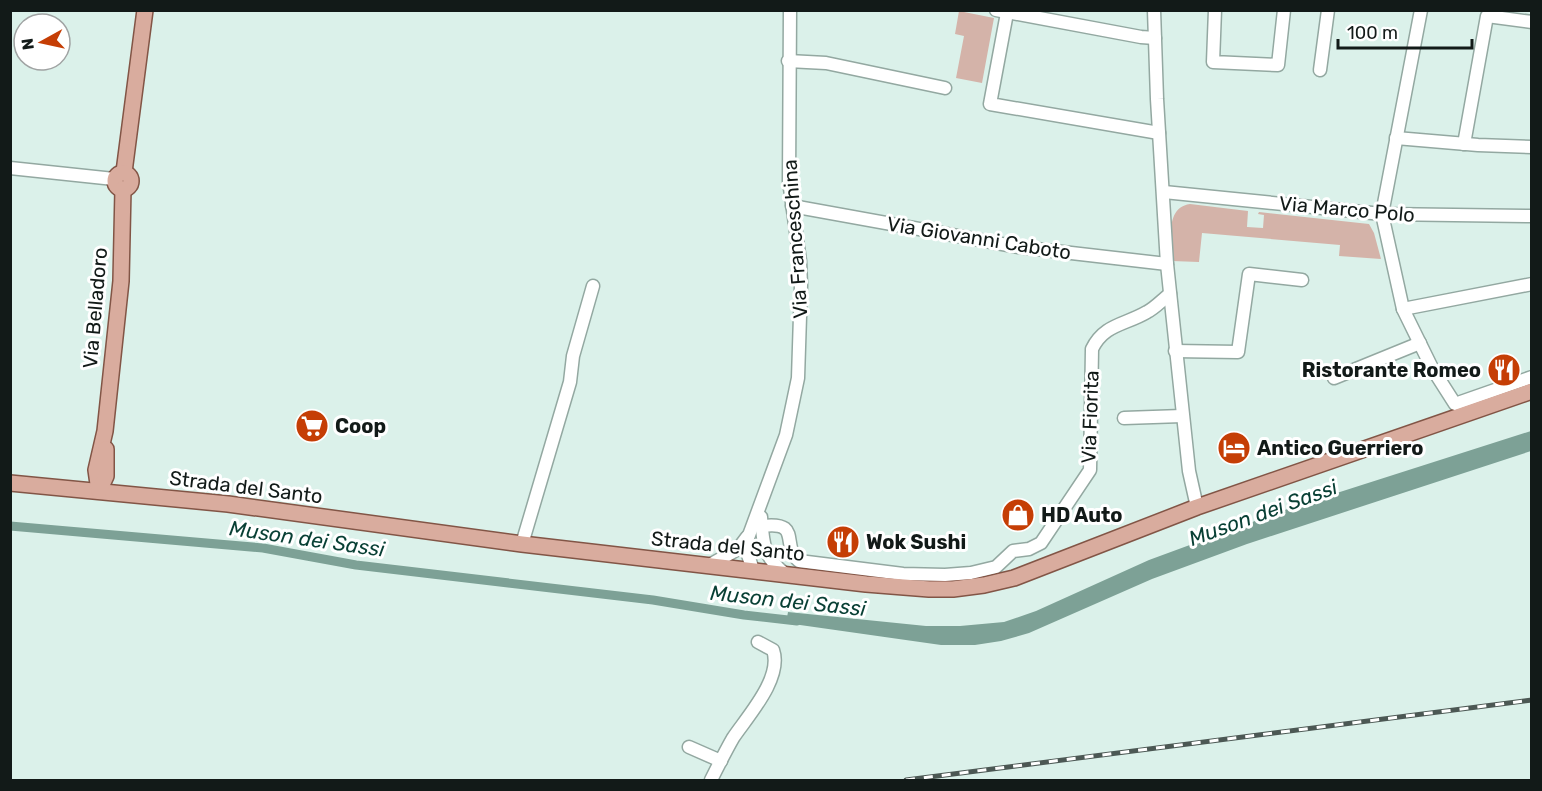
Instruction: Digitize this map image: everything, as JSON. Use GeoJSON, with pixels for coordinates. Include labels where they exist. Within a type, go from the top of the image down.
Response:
{"type":"FeatureCollection","features":[{"type":"Feature","properties":{"kind":"main road","name":"Via Belladoro"},"geometry":{"type":"LineString","coordinates":[[99,491],[106,476],[101,465],[121,280],[120,180],[145,10]]}},
{"type":"Feature","properties":{"kind":"main road","name":"Strada del Santo"},"geometry":{"type":"LineString","coordinates":[[10,483],[228,504],[522,544],[928,589],[984,585],[1014,578],[1197,507],[1378,442],[1483,401],[1532,391]]}},
{"type":"Feature","properties":{"kind":"main road","name":"Via Belladoro"},"geometry":{"type":"LineString","coordinates":[[101,465],[117,482],[138,495]]}},
{"type":"Feature","properties":{"kind":"main road"},"geometry":{"type":"LineString","coordinates":[[72,489],[83,484],[101,465]]}},
{"type":"Feature","properties":{"kind":"street","name":"Via Franceschina"},"geometry":{"type":"LineString","coordinates":[[753,570],[745,546],[791,417],[798,378],[801,285],[789,181],[789,10]]}},
{"type":"Feature","properties":{"kind":"street"},"geometry":{"type":"LineString","coordinates":[[1154,10],[1167,264],[1182,416],[1189,471],[1197,507]]}},
{"type":"Feature","properties":{"kind":"street"},"geometry":{"type":"LineString","coordinates":[[1215,10],[1213,62],[1262,65],[1278,65],[1284,10]]}},
{"type":"Feature","properties":{"kind":"street"},"geometry":{"type":"LineString","coordinates":[[1320,70],[1328,10]]}},
{"type":"Feature","properties":{"kind":"street"},"geometry":{"type":"LineString","coordinates":[[1334,378],[1420,343],[1403,309],[1382,214],[1421,10]]}},
{"type":"Feature","properties":{"kind":"street"},"geometry":{"type":"LineString","coordinates":[[1155,38],[1002,12],[990,104],[1159,133]]}},
{"type":"Feature","properties":{"kind":"street"},"geometry":{"type":"LineString","coordinates":[[1464,144],[1488,16],[1532,22]]}},
{"type":"Feature","properties":{"kind":"street"},"geometry":{"type":"LineString","coordinates":[[788,61],[826,63],[945,88]]}},
{"type":"Feature","properties":{"kind":"street"},"geometry":{"type":"LineString","coordinates":[[1396,138],[1532,147]]}},
{"type":"Feature","properties":{"kind":"street"},"geometry":{"type":"LineString","coordinates":[[10,168],[120,180]]}},
{"type":"Feature","properties":{"kind":"street","name":"Via Marco Polo"},"geometry":{"type":"LineString","coordinates":[[1164,192],[1382,214],[1532,216]]}},
{"type":"Feature","properties":{"kind":"street","name":"Via Giovanni Caboto"},"geometry":{"type":"LineString","coordinates":[[792,206],[1019,248],[1167,264]]}},
{"type":"Feature","properties":{"kind":"street"},"geometry":{"type":"LineString","coordinates":[[1175,351],[1238,352],[1249,274],[1302,280]]}},
{"type":"Feature","properties":{"kind":"street"},"geometry":{"type":"LineString","coordinates":[[1403,309],[1532,284]]}},
{"type":"Feature","properties":{"kind":"street"},"geometry":{"type":"LineString","coordinates":[[522,544],[570,382],[573,356],[593,286]]}},
{"type":"Feature","properties":{"kind":"street","name":"Via Fiorita"},"geometry":{"type":"LineString","coordinates":[[762,526],[776,525],[786,529],[789,534],[791,553],[799,561],[918,575],[971,573],[996,567],[1013,551],[1029,549],[1041,543],[1090,470],[1092,349],[1097,338],[1105,331],[1148,312],[1170,294]]}},
{"type":"Feature","properties":{"kind":"street","name":"Strada del Santo"},"geometry":{"type":"LineString","coordinates":[[1420,343],[1432,368],[1455,404],[1483,401],[1532,376]]}},
{"type":"Feature","properties":{"kind":"street"},"geometry":{"type":"LineString","coordinates":[[1124,418],[1182,416]]}},
{"type":"Feature","properties":{"kind":"street","name":"Via Franceschina"},"geometry":{"type":"LineString","coordinates":[[764,498],[762,526],[764,548]]}},
{"type":"Feature","properties":{"kind":"street","name":"Via Franceschina"},"geometry":{"type":"LineString","coordinates":[[708,566],[738,549],[750,533]]}},
{"type":"Feature","properties":{"kind":"street"},"geometry":{"type":"LineString","coordinates":[[764,548],[774,565],[785,574]]}},
{"type":"Feature","properties":{"kind":"street"},"geometry":{"type":"LineString","coordinates":[[753,570],[764,548]]}},
{"type":"Feature","properties":{"kind":"street"},"geometry":{"type":"LineString","coordinates":[[711,780],[768,686],[774,665],[773,650],[759,642]]}},
{"type":"Feature","properties":{"kind":"street"},"geometry":{"type":"LineString","coordinates":[[689,747],[721,761]]}},
{"type":"Feature","properties":{"kind":"shaded area"},"geometry":{"type":"Polygon","coordinates":[[[959,11],[994,18],[982,83],[956,78],[964,36],[955,34],[959,11]]]}},
{"type":"Feature","properties":{"kind":"shaded area"},"geometry":{"type":"Polygon","coordinates":[[[1190,204],[1248,211],[1247,227],[1263,228],[1264,215],[1258,214],[1259,212],[1369,224],[1374,233],[1381,259],[1339,256],[1340,245],[1202,233],[1199,262],[1172,261],[1171,227],[1173,219],[1176,212],[1190,204]]]}},
{"type":"Feature","properties":{"kind":"shaded area"},"geometry":{"type":"Polygon","coordinates":[[[1531,431],[1531,451],[1247,544],[1152,579],[1029,633],[1001,641],[975,645],[941,645],[786,623],[788,612],[926,626],[1004,622],[1036,611],[1149,560],[1293,507],[1531,431]]]}},
{"type":"Feature","properties":{"kind":"waterway","name":"Muson dei Sassi"},"geometry":{"type":"LineString","coordinates":[[10,526],[263,548],[356,565],[653,600],[797,621]]}},
{"type":"Feature","properties":{"kind":"railway"},"geometry":{"type":"LineString","coordinates":[[906,780],[1532,700]]}},
{"type":"Feature","properties":{"kind":"place","name":"Ristorante Romeo"},"geometry":{"type":"Point","coordinates":[1504,370]}},
{"type":"Feature","properties":{"kind":"place","name":"Coop"},"geometry":{"type":"Point","coordinates":[312,426]}},
{"type":"Feature","properties":{"kind":"place","name":"Antico Guerriero"},"geometry":{"type":"Point","coordinates":[1234,448]}},
{"type":"Feature","properties":{"kind":"place","name":"HD Auto"},"geometry":{"type":"Point","coordinates":[1018,515]}},
{"type":"Feature","properties":{"kind":"place","name":"Wok Sushi"},"geometry":{"type":"Point","coordinates":[843,542]}}]}
